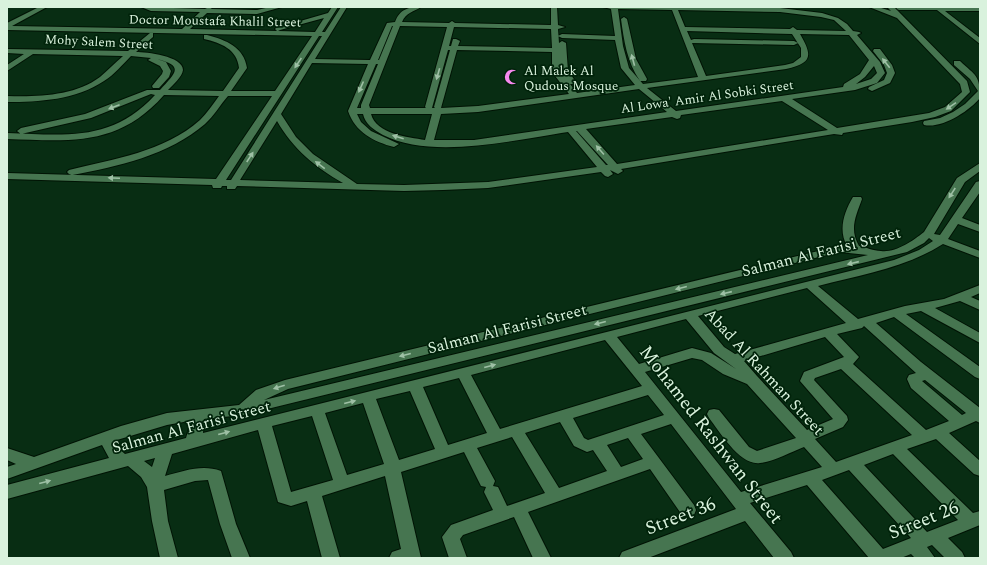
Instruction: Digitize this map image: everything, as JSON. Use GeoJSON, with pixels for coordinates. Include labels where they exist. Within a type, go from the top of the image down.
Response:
{"type":"FeatureCollection","features":[{"type":"Feature","properties":{"kind":"street"},"geometry":{"type":"LineString","coordinates":[[144,7],[151,9],[205,11],[233,9],[257,12],[279,7]]}},
{"type":"Feature","properties":{"kind":"street"},"geometry":{"type":"LineString","coordinates":[[183,32],[205,11],[216,7]]}},
{"type":"Feature","properties":{"kind":"street"},"geometry":{"type":"LineString","coordinates":[[217,186],[276,97],[320,36],[344,7]]}},
{"type":"Feature","properties":{"kind":"street"},"geometry":{"type":"LineString","coordinates":[[365,108],[383,60],[396,13],[407,7]]}},
{"type":"Feature","properties":{"kind":"street"},"geometry":{"type":"LineString","coordinates":[[418,7],[404,13],[394,23],[373,60],[353,108],[478,109],[578,93],[786,67],[798,63],[805,58],[806,51],[790,30]]}},
{"type":"Feature","properties":{"kind":"street"},"geometry":{"type":"LineString","coordinates":[[554,7],[562,36],[558,49]]}},
{"type":"Feature","properties":{"kind":"street"},"geometry":{"type":"LineString","coordinates":[[561,7],[558,26],[556,72],[578,93]]}},
{"type":"Feature","properties":{"kind":"street","name":"Al Lowa' Amir Al Sobki Street"},"geometry":{"type":"LineString","coordinates":[[606,7],[805,9],[832,14],[846,20],[880,69],[881,73],[879,77],[867,84],[792,99]]}},
{"type":"Feature","properties":{"kind":"street"},"geometry":{"type":"LineString","coordinates":[[614,7],[625,67],[681,116]]}},
{"type":"Feature","properties":{"kind":"street"},"geometry":{"type":"LineString","coordinates":[[622,7],[632,60],[644,84]]}},
{"type":"Feature","properties":{"kind":"street"},"geometry":{"type":"LineString","coordinates":[[872,7],[897,10],[936,7],[980,9]]}},
{"type":"Feature","properties":{"kind":"street"},"geometry":{"type":"LineString","coordinates":[[936,7],[980,42]]}},
{"type":"Feature","properties":{"kind":"street"},"geometry":{"type":"LineString","coordinates":[[7,27],[47,8]]}},
{"type":"Feature","properties":{"kind":"street"},"geometry":{"type":"LineString","coordinates":[[25,28],[47,8]]}},
{"type":"Feature","properties":{"kind":"street"},"geometry":{"type":"LineString","coordinates":[[677,8],[706,76]]}},
{"type":"Feature","properties":{"kind":"street"},"geometry":{"type":"LineString","coordinates":[[232,186],[278,115],[311,59],[320,36],[333,10]]}},
{"type":"Feature","properties":{"kind":"street"},"geometry":{"type":"LineString","coordinates":[[250,33],[293,26],[333,10]]}},
{"type":"Feature","properties":{"kind":"street"},"geometry":{"type":"LineString","coordinates":[[897,10],[939,46]]}},
{"type":"Feature","properties":{"kind":"street"},"geometry":{"type":"LineString","coordinates":[[897,10],[965,87],[980,89]]}},
{"type":"Feature","properties":{"kind":"street"},"geometry":{"type":"LineString","coordinates":[[394,23],[558,26]]}},
{"type":"Feature","properties":{"kind":"street"},"geometry":{"type":"LineString","coordinates":[[428,144],[446,46],[456,24]]}},
{"type":"Feature","properties":{"kind":"street"},"geometry":{"type":"LineString","coordinates":[[435,108],[454,46],[456,24]]}},
{"type":"Feature","properties":{"kind":"street","name":"Doctor Moustafa Khalil Street"},"geometry":{"type":"LineString","coordinates":[[7,27],[320,36]]}},
{"type":"Feature","properties":{"kind":"street"},"geometry":{"type":"LineString","coordinates":[[685,28],[855,32]]}},
{"type":"Feature","properties":{"kind":"street"},"geometry":{"type":"LineString","coordinates":[[685,28],[694,40],[706,76]]}},
{"type":"Feature","properties":{"kind":"street"},"geometry":{"type":"LineString","coordinates":[[706,76],[789,62],[799,54],[790,30]]}},
{"type":"Feature","properties":{"kind":"street","name":"Doctor Moustafa Khalil Street"},"geometry":{"type":"LineString","coordinates":[[7,32],[207,37],[320,36]]}},
{"type":"Feature","properties":{"kind":"street","name":"Al Lowa' Amir Al Sobki Street"},"geometry":{"type":"LineString","coordinates":[[353,108],[355,121],[372,135],[395,144],[423,149],[463,150],[577,131],[792,99],[868,90],[888,81],[891,69],[855,32]]}},
{"type":"Feature","properties":{"kind":"street"},"geometry":{"type":"LineString","coordinates":[[7,95],[14,98],[41,99],[93,84],[123,55],[139,35]]}},
{"type":"Feature","properties":{"kind":"street"},"geometry":{"type":"LineString","coordinates":[[123,55],[150,35]]}},
{"type":"Feature","properties":{"kind":"street"},"geometry":{"type":"LineString","coordinates":[[562,36],[619,38]]}},
{"type":"Feature","properties":{"kind":"street"},"geometry":{"type":"LineString","coordinates":[[42,176],[94,168],[127,159],[157,148],[180,137],[201,124],[243,68],[241,56],[225,43],[207,37]]}},
{"type":"Feature","properties":{"kind":"street"},"geometry":{"type":"LineString","coordinates":[[694,40],[794,43]]}},
{"type":"Feature","properties":{"kind":"street"},"geometry":{"type":"LineString","coordinates":[[446,46],[558,49]]}},
{"type":"Feature","properties":{"kind":"street","name":"Mohy Salem Street"},"geometry":{"type":"LineString","coordinates":[[7,50],[25,53]]}},
{"type":"Feature","properties":{"kind":"street"},"geometry":{"type":"LineString","coordinates":[[7,62],[25,53]]}},
{"type":"Feature","properties":{"kind":"street"},"geometry":{"type":"LineString","coordinates":[[7,69],[25,53]]}},
{"type":"Feature","properties":{"kind":"street","name":"Mohy Salem Street"},"geometry":{"type":"LineString","coordinates":[[7,54],[25,53],[156,56],[174,61],[178,65],[179,70],[177,75],[124,117],[97,128],[72,132],[7,131]]}},
{"type":"Feature","properties":{"kind":"street","name":"Mohy Salem Street"},"geometry":{"type":"LineString","coordinates":[[7,136],[68,137],[97,133],[123,125],[134,119],[166,75],[166,68],[163,64],[153,60],[123,55]]}},
{"type":"Feature","properties":{"kind":"street"},"geometry":{"type":"LineString","coordinates":[[950,57],[980,89]]}},
{"type":"Feature","properties":{"kind":"street"},"geometry":{"type":"LineString","coordinates":[[311,59],[383,60]]}},
{"type":"Feature","properties":{"kind":"street"},"geometry":{"type":"LineString","coordinates":[[840,89],[863,75],[870,68],[874,60]]}},
{"type":"Feature","properties":{"kind":"street"},"geometry":{"type":"LineString","coordinates":[[792,99],[844,133],[934,114],[948,109],[958,101],[965,87]]}},
{"type":"Feature","properties":{"kind":"street"},"geometry":{"type":"LineString","coordinates":[[232,186],[403,194],[456,193],[530,187],[612,171],[844,133],[942,120],[953,117],[972,103],[980,89]]}},
{"type":"Feature","properties":{"kind":"street"},"geometry":{"type":"LineString","coordinates":[[21,131],[88,116],[153,94],[276,97]]}},
{"type":"Feature","properties":{"kind":"street","name":"Al Lowa' Amir Al Sobki Street"},"geometry":{"type":"LineString","coordinates":[[365,108],[369,122],[380,130],[401,138],[428,144],[474,143],[577,131]]}},
{"type":"Feature","properties":{"kind":"street"},"geometry":{"type":"LineString","coordinates":[[278,115],[287,133],[302,151],[324,168],[354,186]]}},
{"type":"Feature","properties":{"kind":"street"},"geometry":{"type":"LineString","coordinates":[[577,131],[612,171]]}},
{"type":"Feature","properties":{"kind":"street","name":"Salman Al Farisi Street"},"geometry":{"type":"LineString","coordinates":[[7,473],[146,425],[195,414],[243,410],[883,256],[912,246],[928,234],[961,180],[980,166]]}},
{"type":"Feature","properties":{"kind":"street"},"geometry":{"type":"LineString","coordinates":[[7,183],[354,186],[404,188],[488,185],[612,171]]}},
{"type":"Feature","properties":{"kind":"street"},"geometry":{"type":"LineString","coordinates":[[7,176],[42,176],[217,186]]}},
{"type":"Feature","properties":{"kind":"street","name":"Salman Al Farisi Street"},"geometry":{"type":"LineString","coordinates":[[7,492],[264,423],[898,262],[923,252],[942,240],[980,184]]}},
{"type":"Feature","properties":{"kind":"street"},"geometry":{"type":"LineString","coordinates":[[854,248],[848,239],[846,231],[857,199]]}},
{"type":"Feature","properties":{"kind":"street"},"geometry":{"type":"LineString","coordinates":[[955,219],[980,229]]}},
{"type":"Feature","properties":{"kind":"street"},"geometry":{"type":"LineString","coordinates":[[928,234],[980,255]]}},
{"type":"Feature","properties":{"kind":"street"},"geometry":{"type":"LineString","coordinates":[[243,410],[261,394],[285,385],[839,249],[854,248],[883,256]]}},
{"type":"Feature","properties":{"kind":"street"},"geometry":{"type":"LineString","coordinates":[[810,285],[979,415]]}},
{"type":"Feature","properties":{"kind":"street"},"geometry":{"type":"LineString","coordinates":[[734,359],[862,324],[896,313],[961,297],[980,289]]}},
{"type":"Feature","properties":{"kind":"street"},"geometry":{"type":"LineString","coordinates":[[961,297],[980,306]]}},
{"type":"Feature","properties":{"kind":"street"},"geometry":{"type":"LineString","coordinates":[[924,307],[980,339]]}},
{"type":"Feature","properties":{"kind":"street"},"geometry":{"type":"LineString","coordinates":[[896,313],[980,374]]}},
{"type":"Feature","properties":{"kind":"street","name":"Abad Al Rahman Street"},"geometry":{"type":"LineString","coordinates":[[689,314],[719,350],[742,366],[752,380],[833,469]]}},
{"type":"Feature","properties":{"kind":"street"},"geometry":{"type":"LineString","coordinates":[[714,414],[744,451],[756,457],[761,457],[806,439],[841,420],[840,416],[810,384],[807,378],[809,375],[850,360],[852,357],[851,354],[829,333]]}},
{"type":"Feature","properties":{"kind":"street","name":"Mohamed Rashwan Street"},"geometry":{"type":"LineString","coordinates":[[608,335],[785,558]]}},
{"type":"Feature","properties":{"kind":"street"},"geometry":{"type":"LineString","coordinates":[[636,370],[692,353],[706,356],[728,371],[752,380]]}},
{"type":"Feature","properties":{"kind":"street"},"geometry":{"type":"LineString","coordinates":[[843,363],[931,435],[980,470]]}},
{"type":"Feature","properties":{"kind":"street"},"geometry":{"type":"LineString","coordinates":[[463,373],[496,436]]}},
{"type":"Feature","properties":{"kind":"street"},"geometry":{"type":"LineString","coordinates":[[926,374],[914,378],[914,381],[960,422]]}},
{"type":"Feature","properties":{"kind":"street"},"geometry":{"type":"LineString","coordinates":[[415,385],[444,452]]}},
{"type":"Feature","properties":{"kind":"street"},"geometry":{"type":"LineString","coordinates":[[264,423],[284,497],[290,499],[650,389]]}},
{"type":"Feature","properties":{"kind":"street"},"geometry":{"type":"LineString","coordinates":[[368,397],[393,468],[407,557]]}},
{"type":"Feature","properties":{"kind":"street"},"geometry":{"type":"LineString","coordinates":[[317,410],[342,483]]}},
{"type":"Feature","properties":{"kind":"street"},"geometry":{"type":"LineString","coordinates":[[192,442],[197,430],[197,419],[195,414]]}},
{"type":"Feature","properties":{"kind":"street","name":"Street 36"},"geometry":{"type":"LineString","coordinates":[[635,557],[743,506],[810,478],[931,435],[979,415]]}},
{"type":"Feature","properties":{"kind":"street"},"geometry":{"type":"LineString","coordinates":[[564,416],[580,442],[587,446],[597,444],[674,417]]}},
{"type":"Feature","properties":{"kind":"street"},"geometry":{"type":"LineString","coordinates":[[516,430],[555,496]]}},
{"type":"Feature","properties":{"kind":"street"},"geometry":{"type":"LineString","coordinates":[[632,432],[688,510]]}},
{"type":"Feature","properties":{"kind":"street"},"geometry":{"type":"LineString","coordinates":[[110,437],[110,449],[113,454],[128,460],[147,472],[155,486],[160,521],[169,558]]}},
{"type":"Feature","properties":{"kind":"street"},"geometry":{"type":"LineString","coordinates":[[597,444],[617,474]]}},
{"type":"Feature","properties":{"kind":"street"},"geometry":{"type":"LineString","coordinates":[[468,445],[489,487],[511,511],[542,558]]}},
{"type":"Feature","properties":{"kind":"street"},"geometry":{"type":"LineString","coordinates":[[896,448],[975,520]]}},
{"type":"Feature","properties":{"kind":"street"},"geometry":{"type":"LineString","coordinates":[[155,486],[166,449]]}},
{"type":"Feature","properties":{"kind":"street"},"geometry":{"type":"LineString","coordinates":[[7,454],[35,464]]}},
{"type":"Feature","properties":{"kind":"street"},"geometry":{"type":"LineString","coordinates":[[458,558],[452,540],[453,533],[511,511],[653,462]]}},
{"type":"Feature","properties":{"kind":"street"},"geometry":{"type":"LineString","coordinates":[[852,463],[924,540],[956,558]]}},
{"type":"Feature","properties":{"kind":"street"},"geometry":{"type":"LineString","coordinates":[[155,486],[203,473],[212,474],[215,476],[228,524],[241,558]]}},
{"type":"Feature","properties":{"kind":"street"},"geometry":{"type":"LineString","coordinates":[[810,478],[880,558]]}},
{"type":"Feature","properties":{"kind":"street"},"geometry":{"type":"LineString","coordinates":[[313,493],[331,558]]}},
{"type":"Feature","properties":{"kind":"street","name":"Street 26"},"geometry":{"type":"LineString","coordinates":[[880,558],[975,520]]}},
{"type":"Feature","properties":{"kind":"street"},"geometry":{"type":"LineString","coordinates":[[924,540],[926,558]]}},
{"type":"Feature","properties":{"kind":"place","name":"Al Malek Al Qudous Mosque"},"geometry":{"type":"Point","coordinates":[512,77]}}]}
